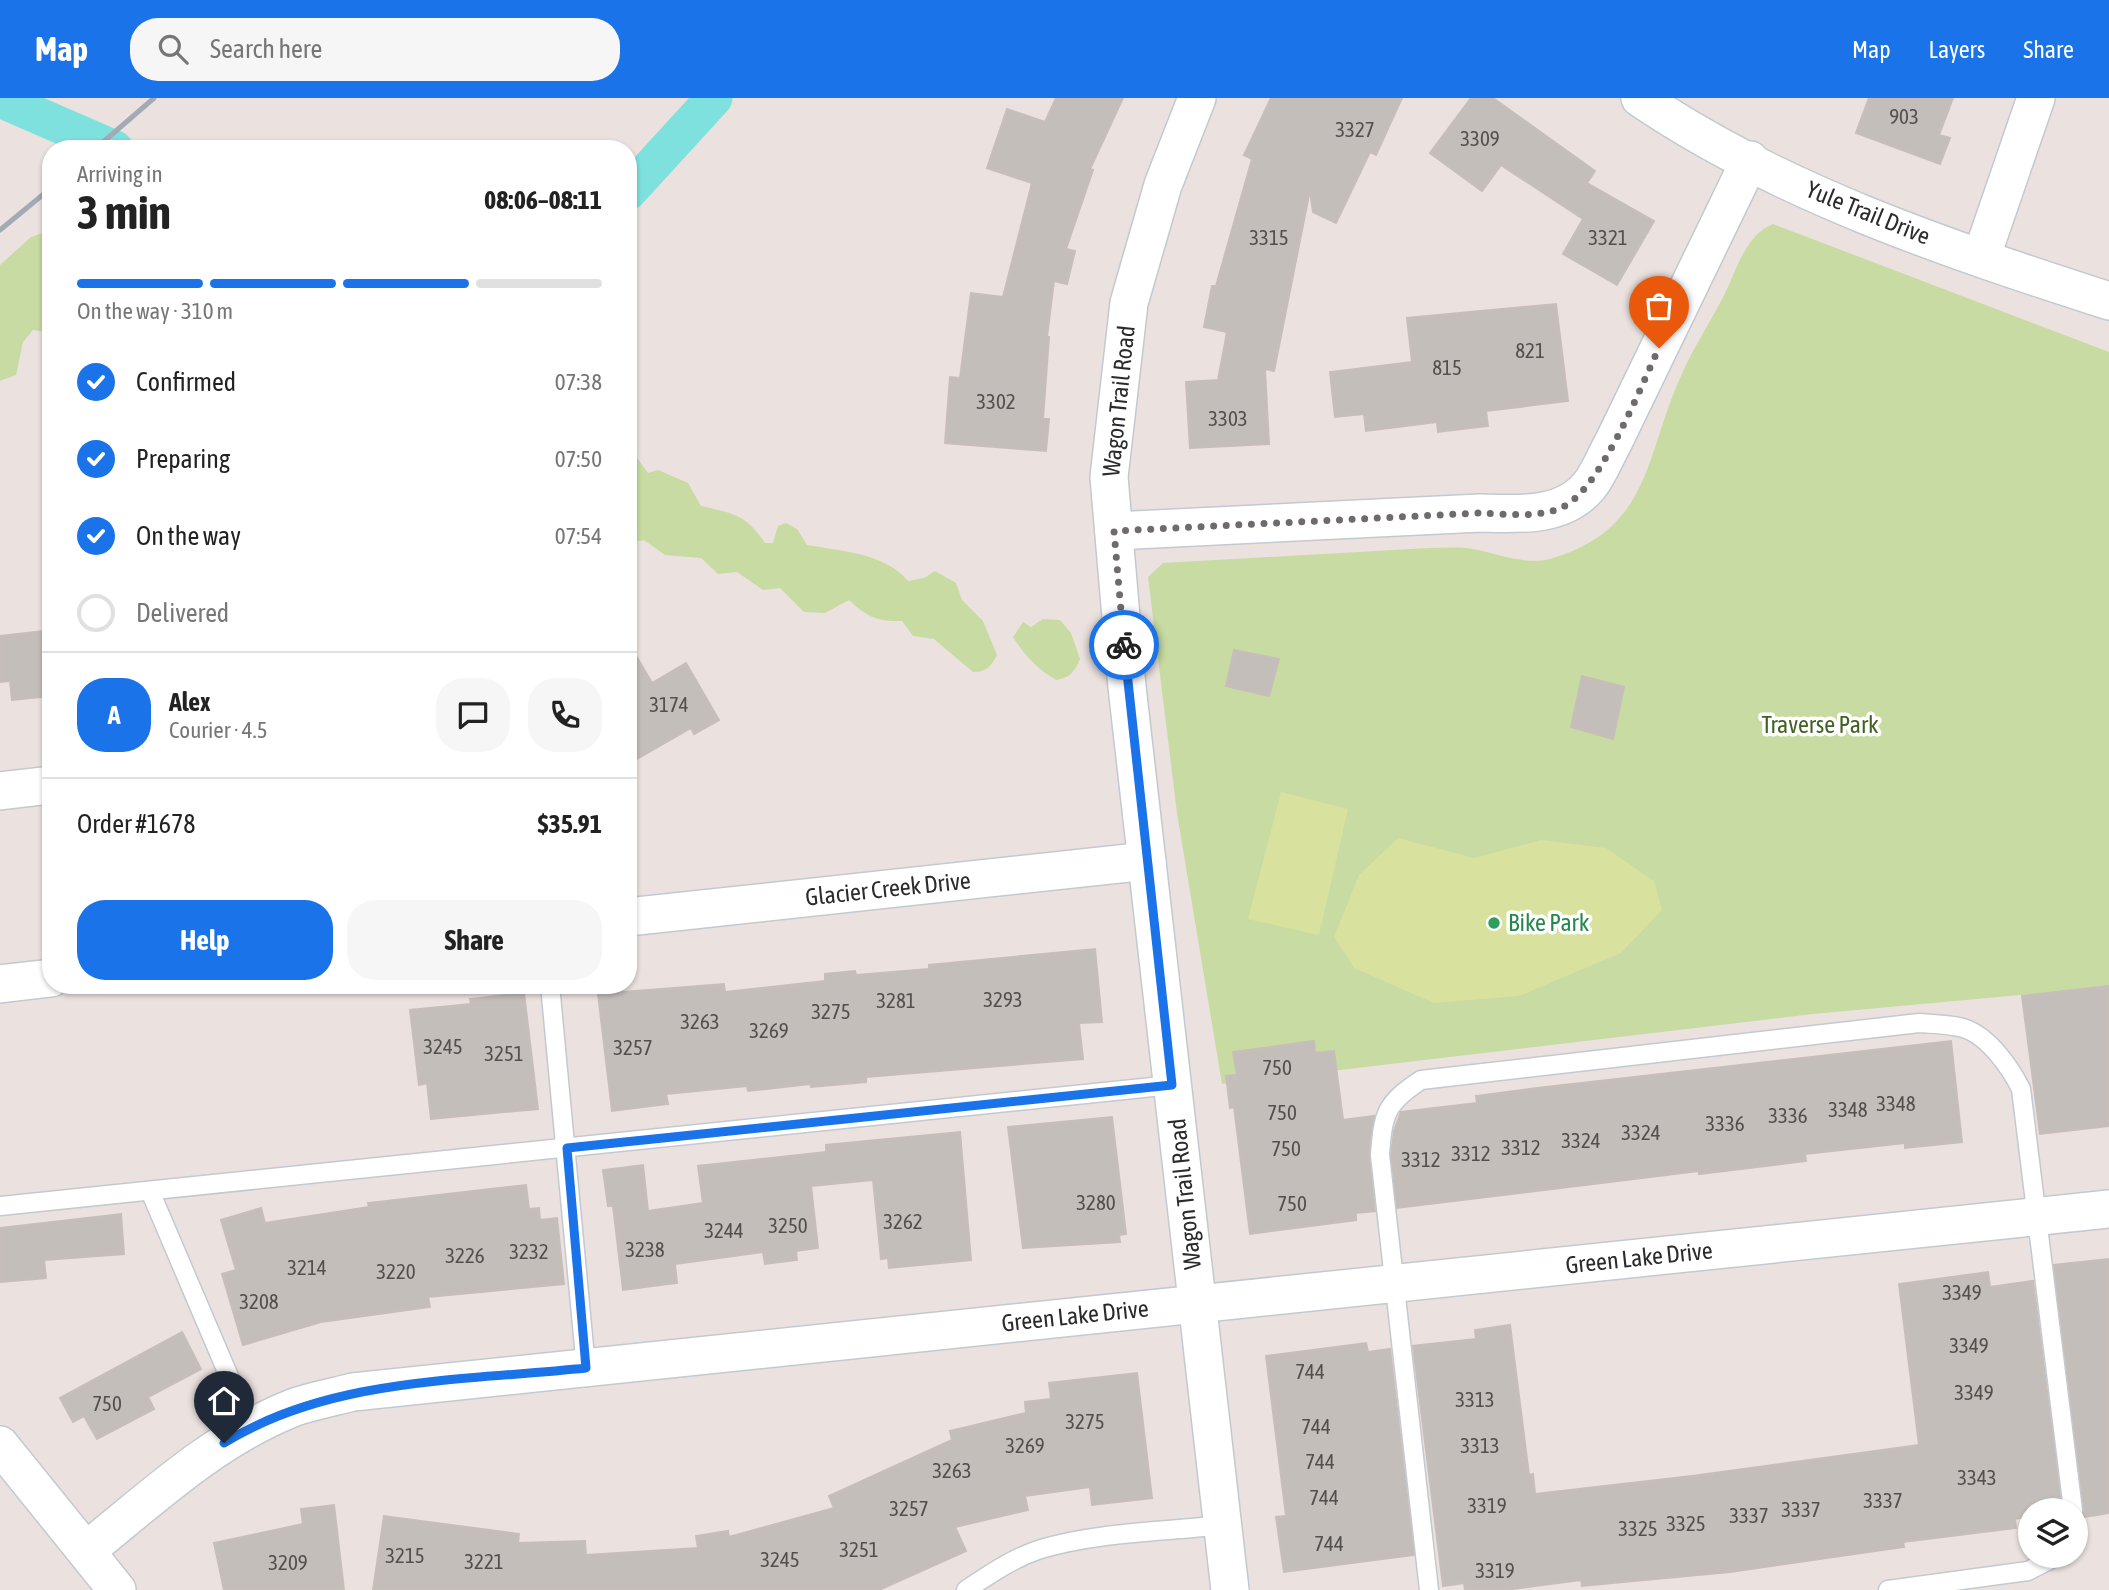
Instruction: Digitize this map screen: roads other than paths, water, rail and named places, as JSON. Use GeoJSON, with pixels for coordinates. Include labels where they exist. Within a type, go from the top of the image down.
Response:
{"type":"FeatureCollection","features":[{"type":"Feature","properties":{"kind":"street","name":"Wagon Trail Road"},"geometry":{"type":"LineString","coordinates":[[1197,98],[1163,185],[1129,303],[1109,477],[1147,861],[1230,1590]]}},
{"type":"Feature","properties":{"kind":"street","name":"Yule Trail Drive"},"geometry":{"type":"LineString","coordinates":[[1640,98],[1686,129],[1850,209],[2109,301]]}},
{"type":"Feature","properties":{"kind":"street"},"geometry":{"type":"LineString","coordinates":[[1981,257],[2036,98]]}},
{"type":"Feature","properties":{"kind":"street"},"geometry":{"type":"LineString","coordinates":[[1114,531],[1480,513],[1519,514],[1561,508],[1588,487],[1613,443],[1750,160]]}},
{"type":"Feature","properties":{"kind":"street"},"geometry":{"type":"LineString","coordinates":[[0,791],[42,786]]}},
{"type":"Feature","properties":{"kind":"street","name":"Glacier Creek Drive"},"geometry":{"type":"LineString","coordinates":[[637,916],[1147,861]]}},
{"type":"Feature","properties":{"kind":"street"},"geometry":{"type":"LineString","coordinates":[[0,984],[42,979]]}},
{"type":"Feature","properties":{"kind":"street","name":"Green Lake Drive"},"geometry":{"type":"LineString","coordinates":[[87,1550],[204,1455],[251,1427],[297,1407],[353,1392],[2109,1209]]}},
{"type":"Feature","properties":{"kind":"street"},"geometry":{"type":"LineString","coordinates":[[0,1445],[117,1590]]}},
{"type":"Feature","properties":{"kind":"lane"},"geometry":{"type":"LineString","coordinates":[[551,994],[586,1368]]}},
{"type":"Feature","properties":{"kind":"lane"},"geometry":{"type":"LineString","coordinates":[[1429,1590],[1380,1154],[1383,1118],[1396,1096],[1421,1080],[1919,1023],[1962,1027],[1987,1043],[2012,1071],[2021,1089],[2072,1498]]}},
{"type":"Feature","properties":{"kind":"lane"},"geometry":{"type":"LineString","coordinates":[[0,1206],[1172,1085]]}},
{"type":"Feature","properties":{"kind":"lane"},"geometry":{"type":"LineString","coordinates":[[150,1191],[251,1427]]}},
{"type":"Feature","properties":{"kind":"lane"},"geometry":{"type":"LineString","coordinates":[[965,1590],[1002,1566],[1040,1550],[1075,1542],[1222,1525]]}},
{"type":"Feature","properties":{"kind":"lane"},"geometry":{"type":"LineString","coordinates":[[1888,1590],[2028,1571],[2034,1568]]}},
{"type":"Feature","properties":{"kind":"waterway"},"geometry":{"type":"LineString","coordinates":[[637,182],[714,98]]}},
{"type":"Feature","properties":{"kind":"waterway"},"geometry":{"type":"LineString","coordinates":[[0,99],[94,140]]}},
{"type":"Feature","properties":{"kind":"railway"},"geometry":{"type":"LineString","coordinates":[[105,140],[154,98]]}},
{"type":"Feature","properties":{"kind":"railway"},"geometry":{"type":"LineString","coordinates":[[0,230],[42,195]]}},
{"type":"Feature","properties":{"kind":"place","name":"Bike Park"},"geometry":{"type":"Point","coordinates":[1494,923]}},
{"type":"Feature","properties":{"kind":"park label","name":"Traverse Park"},"geometry":{"type":"Point","coordinates":[1820,725]}}]}
